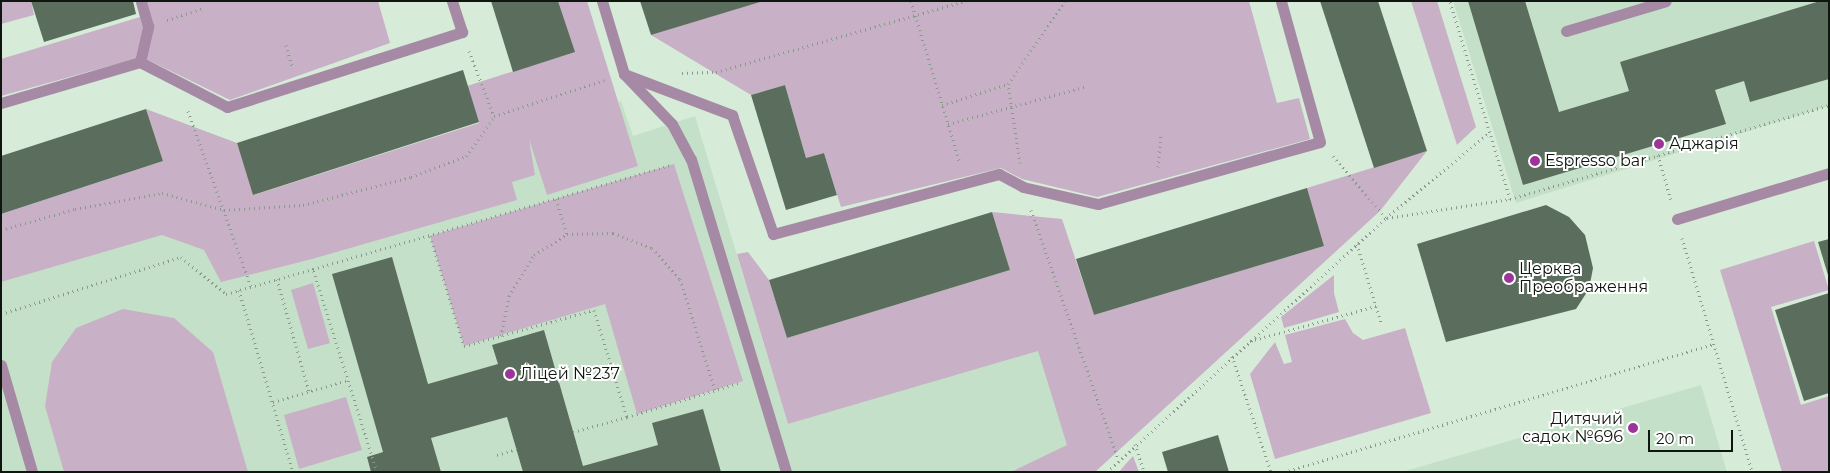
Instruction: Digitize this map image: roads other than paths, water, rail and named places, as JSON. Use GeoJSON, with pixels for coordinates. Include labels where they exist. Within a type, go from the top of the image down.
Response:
{"type":"FeatureCollection","features":[{"type":"Feature","properties":{"kind":"lane"},"geometry":{"type":"LineString","coordinates":[[140,62],[148,26],[141,1]]}},
{"type":"Feature","properties":{"kind":"lane"},"geometry":{"type":"LineString","coordinates":[[1,103],[140,62],[228,107],[462,32],[452,1]]}},
{"type":"Feature","properties":{"kind":"lane"},"geometry":{"type":"LineString","coordinates":[[602,1],[624,74],[672,124],[691,159],[786,472]]}},
{"type":"Feature","properties":{"kind":"lane"},"geometry":{"type":"LineString","coordinates":[[624,74],[732,115],[772,234],[999,174],[1023,187],[1098,204],[1320,142],[1282,1]]}},
{"type":"Feature","properties":{"kind":"lane"},"geometry":{"type":"LineString","coordinates":[[1566,31],[1666,1]]}},
{"type":"Feature","properties":{"kind":"lane"},"geometry":{"type":"LineString","coordinates":[[1677,219],[1829,173]]}},
{"type":"Feature","properties":{"kind":"lane"},"geometry":{"type":"LineString","coordinates":[[1,365],[32,472]]}},
{"type":"Feature","properties":{"kind":"place","name":"Аджарія"},"geometry":{"type":"Point","coordinates":[1659,144]}},
{"type":"Feature","properties":{"kind":"place","name":"Espresso bar"},"geometry":{"type":"Point","coordinates":[1535,161]}},
{"type":"Feature","properties":{"kind":"place","name":"Церква Преображення"},"geometry":{"type":"Point","coordinates":[1509,278]}},
{"type":"Feature","properties":{"kind":"place","name":"Ліцей №237"},"geometry":{"type":"Point","coordinates":[510,374]}},
{"type":"Feature","properties":{"kind":"place","name":"Дитячий садок №696"},"geometry":{"type":"Point","coordinates":[1633,428]}}]}
